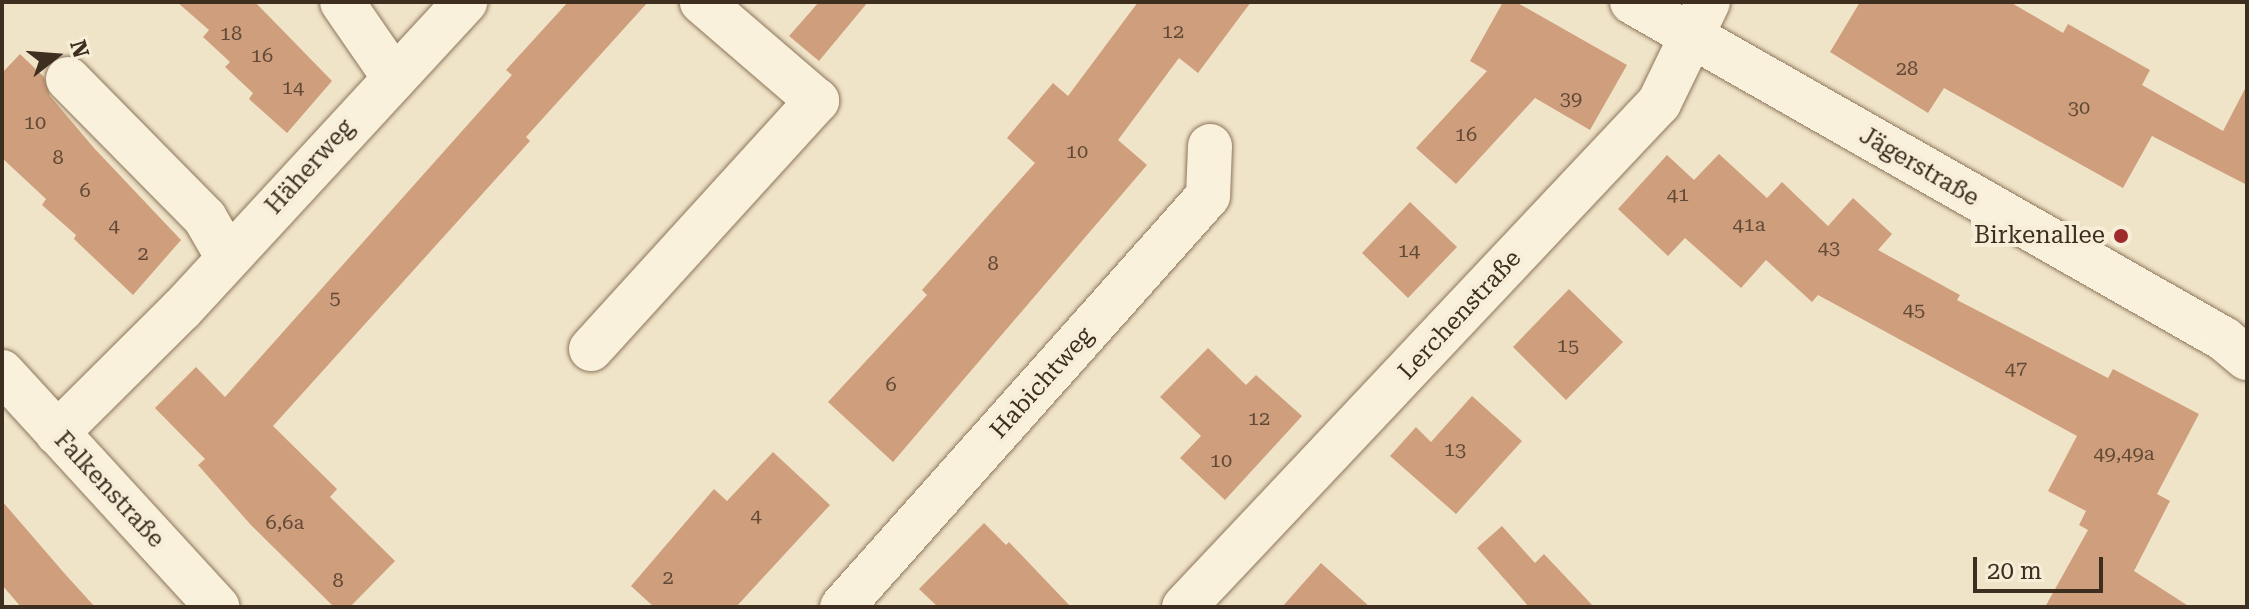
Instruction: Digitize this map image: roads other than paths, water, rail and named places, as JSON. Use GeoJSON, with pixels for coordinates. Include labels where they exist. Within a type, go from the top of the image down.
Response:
{"type":"FeatureCollection","features":[{"type":"Feature","properties":{"kind":"street"},"geometry":{"type":"LineString","coordinates":[[342,2],[393,76]]}},
{"type":"Feature","properties":{"kind":"street","name":"Häherweg"},"geometry":{"type":"LineString","coordinates":[[57,433],[228,258],[393,76],[465,2]]}},
{"type":"Feature","properties":{"kind":"street"},"geometry":{"type":"LineString","coordinates":[[591,349],[817,101],[702,2]]}},
{"type":"Feature","properties":{"kind":"street","name":"Jägerstraße"},"geometry":{"type":"LineString","coordinates":[[1632,2],[1700,20],[2224,339],[2247,358]]}},
{"type":"Feature","properties":{"kind":"street","name":"Lerchenstraße"},"geometry":{"type":"LineString","coordinates":[[1184,607],[1659,103],[1700,20]]}},
{"type":"Feature","properties":{"kind":"street"},"geometry":{"type":"LineString","coordinates":[[68,79],[205,218],[228,258]]}},
{"type":"Feature","properties":{"kind":"street","name":"Habichtweg"},"geometry":{"type":"LineString","coordinates":[[842,607],[1208,196],[1210,146]]}},
{"type":"Feature","properties":{"kind":"street","name":"Falkenstraße"},"geometry":{"type":"LineString","coordinates":[[2,372],[217,607]]}},
{"type":"Feature","properties":{"kind":"place","name":"Birkenallee"},"geometry":{"type":"Point","coordinates":[2121,236]}}]}
